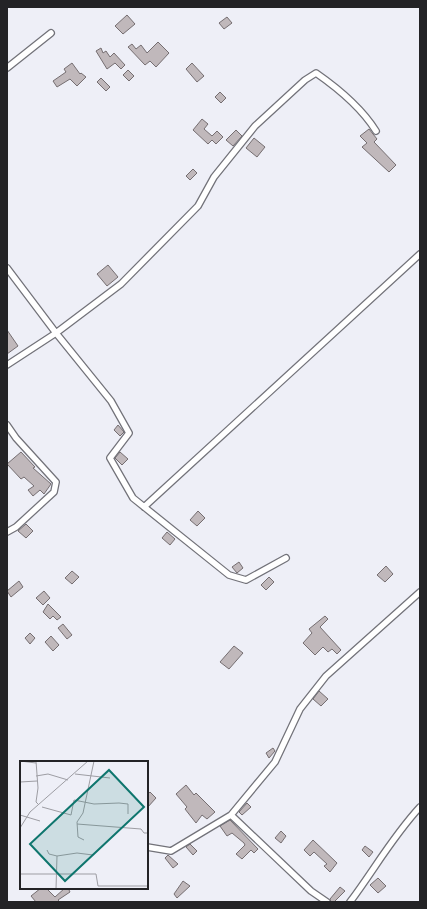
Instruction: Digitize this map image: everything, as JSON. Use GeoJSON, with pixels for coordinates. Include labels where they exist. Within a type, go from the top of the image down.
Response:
{"type":"FeatureCollection","features":[{"type":"Feature","properties":{"kind":"street"},"geometry":{"type":"LineString","coordinates":[[7,68],[51,33]]}},
{"type":"Feature","properties":{"kind":"street"},"geometry":{"type":"LineString","coordinates":[[7,365],[56,333],[121,284],[198,206],[214,177],[255,126],[305,80],[316,73],[340,90],[369,120],[376,131]]}},
{"type":"Feature","properties":{"kind":"street"},"geometry":{"type":"LineString","coordinates":[[144,507],[420,254]]}},
{"type":"Feature","properties":{"kind":"street"},"geometry":{"type":"LineString","coordinates":[[7,268],[56,333],[111,401],[129,433],[110,458],[134,498],[229,575],[246,580],[286,558]]}},
{"type":"Feature","properties":{"kind":"street"},"geometry":{"type":"LineString","coordinates":[[7,424],[16,438],[56,482],[54,492],[16,526],[7,532]]}},
{"type":"Feature","properties":{"kind":"street"},"geometry":{"type":"LineString","coordinates":[[148,847],[171,851],[231,815],[275,762],[300,709],[326,676],[420,592]]}},
{"type":"Feature","properties":{"kind":"street"},"geometry":{"type":"LineString","coordinates":[[350,902],[382,853],[420,807]]}},
{"type":"Feature","properties":{"kind":"street"},"geometry":{"type":"LineString","coordinates":[[231,815],[311,891],[327,902]]}},
{"type":"Feature","properties":{"kind":"building"},"geometry":{"type":"Polygon","coordinates":[[[127,15],[135,24],[123,34],[115,26],[127,15]]]}},
{"type":"Feature","properties":{"kind":"building"},"geometry":{"type":"Polygon","coordinates":[[[227,17],[232,23],[224,29],[219,23],[227,17]]]}},
{"type":"Feature","properties":{"kind":"building"},"geometry":{"type":"Polygon","coordinates":[[[158,42],[169,53],[156,67],[150,61],[145,65],[128,47],[132,44],[136,49],[141,45],[147,53],[158,42]]]}},
{"type":"Feature","properties":{"kind":"building"},"geometry":{"type":"Polygon","coordinates":[[[101,48],[103,53],[106,51],[110,57],[114,53],[125,65],[121,69],[115,63],[107,69],[96,51],[101,48]]]}},
{"type":"Feature","properties":{"kind":"building"},"geometry":{"type":"Polygon","coordinates":[[[72,63],[80,74],[81,73],[86,77],[77,86],[70,79],[57,87],[53,81],[66,72],[64,69],[72,63]]]}},
{"type":"Feature","properties":{"kind":"building"},"geometry":{"type":"Polygon","coordinates":[[[192,63],[204,76],[197,82],[186,69],[192,63]]]}},
{"type":"Feature","properties":{"kind":"building"},"geometry":{"type":"Polygon","coordinates":[[[128,70],[134,76],[129,81],[123,75],[128,70]]]}},
{"type":"Feature","properties":{"kind":"building"},"geometry":{"type":"Polygon","coordinates":[[[101,78],[110,87],[106,91],[97,82],[101,78]]]}},
{"type":"Feature","properties":{"kind":"building"},"geometry":{"type":"Polygon","coordinates":[[[220,92],[226,98],[221,103],[215,97],[220,92]]]}},
{"type":"Feature","properties":{"kind":"building"},"geometry":{"type":"Polygon","coordinates":[[[202,119],[208,124],[204,129],[212,136],[217,131],[223,137],[216,144],[212,140],[208,144],[193,130],[202,119]]]}},
{"type":"Feature","properties":{"kind":"building"},"geometry":{"type":"Polygon","coordinates":[[[369,129],[377,139],[374,142],[396,165],[389,172],[362,147],[367,143],[360,136],[369,129]]]}},
{"type":"Feature","properties":{"kind":"building"},"geometry":{"type":"Polygon","coordinates":[[[236,130],[242,136],[233,146],[226,140],[236,130]]]}},
{"type":"Feature","properties":{"kind":"building"},"geometry":{"type":"Polygon","coordinates":[[[254,138],[265,147],[257,157],[246,148],[254,138]]]}},
{"type":"Feature","properties":{"kind":"building"},"geometry":{"type":"Polygon","coordinates":[[[193,169],[197,173],[190,180],[186,176],[193,169]]]}},
{"type":"Feature","properties":{"kind":"building"},"geometry":{"type":"Polygon","coordinates":[[[108,265],[118,277],[107,286],[97,274],[108,265]]]}},
{"type":"Feature","properties":{"kind":"building"},"geometry":{"type":"Polygon","coordinates":[[[7,330],[18,346],[7,354],[7,330]]]}},
{"type":"Feature","properties":{"kind":"building"},"geometry":{"type":"Polygon","coordinates":[[[118,425],[124,432],[120,436],[114,430],[118,425]]]}},
{"type":"Feature","properties":{"kind":"building"},"geometry":{"type":"Polygon","coordinates":[[[21,452],[35,467],[33,468],[51,484],[44,494],[40,490],[33,496],[28,490],[34,486],[24,477],[21,479],[7,464],[21,452]]]}},
{"type":"Feature","properties":{"kind":"building"},"geometry":{"type":"Polygon","coordinates":[[[120,452],[128,459],[122,465],[115,458],[120,452]]]}},
{"type":"Feature","properties":{"kind":"building"},"geometry":{"type":"Polygon","coordinates":[[[198,511],[205,518],[197,526],[190,520],[198,511]]]}},
{"type":"Feature","properties":{"kind":"building"},"geometry":{"type":"Polygon","coordinates":[[[26,524],[33,531],[26,538],[18,531],[26,524]]]}},
{"type":"Feature","properties":{"kind":"building"},"geometry":{"type":"Polygon","coordinates":[[[167,532],[175,539],[170,545],[162,538],[167,532]]]}},
{"type":"Feature","properties":{"kind":"building"},"geometry":{"type":"Polygon","coordinates":[[[239,562],[243,568],[237,573],[232,567],[239,562]]]}},
{"type":"Feature","properties":{"kind":"building"},"geometry":{"type":"Polygon","coordinates":[[[386,566],[393,574],[385,582],[377,575],[386,566]]]}},
{"type":"Feature","properties":{"kind":"building"},"geometry":{"type":"Polygon","coordinates":[[[72,571],[79,577],[72,584],[65,578],[72,571]]]}},
{"type":"Feature","properties":{"kind":"building"},"geometry":{"type":"Polygon","coordinates":[[[269,577],[274,582],[266,590],[261,585],[269,577]]]}},
{"type":"Feature","properties":{"kind":"building"},"geometry":{"type":"Polygon","coordinates":[[[19,581],[23,587],[11,597],[7,591],[19,581]]]}},
{"type":"Feature","properties":{"kind":"building"},"geometry":{"type":"Polygon","coordinates":[[[44,591],[50,598],[43,605],[36,598],[44,591]]]}},
{"type":"Feature","properties":{"kind":"building"},"geometry":{"type":"Polygon","coordinates":[[[48,604],[61,617],[57,620],[53,616],[50,619],[43,612],[48,604]]]}},
{"type":"Feature","properties":{"kind":"building"},"geometry":{"type":"Polygon","coordinates":[[[325,616],[328,619],[320,627],[341,650],[337,654],[332,649],[328,652],[323,647],[315,655],[303,643],[312,633],[309,629],[325,616]]]}},
{"type":"Feature","properties":{"kind":"building"},"geometry":{"type":"Polygon","coordinates":[[[63,624],[72,635],[67,639],[58,628],[63,624]]]}},
{"type":"Feature","properties":{"kind":"building"},"geometry":{"type":"Polygon","coordinates":[[[30,633],[35,638],[30,644],[25,638],[30,633]]]}},
{"type":"Feature","properties":{"kind":"building"},"geometry":{"type":"Polygon","coordinates":[[[51,636],[59,645],[53,651],[45,642],[51,636]]]}},
{"type":"Feature","properties":{"kind":"building"},"geometry":{"type":"Polygon","coordinates":[[[234,646],[243,653],[229,669],[220,662],[234,646]]]}},
{"type":"Feature","properties":{"kind":"building"},"geometry":{"type":"Polygon","coordinates":[[[319,691],[328,699],[321,706],[313,699],[319,691]]]}},
{"type":"Feature","properties":{"kind":"building"},"geometry":{"type":"Polygon","coordinates":[[[273,748],[275,751],[269,758],[266,753],[273,748]]]}},
{"type":"Feature","properties":{"kind":"building"},"geometry":{"type":"Polygon","coordinates":[[[186,785],[194,795],[196,793],[215,812],[207,819],[202,815],[196,823],[185,809],[187,807],[176,794],[186,785]]]}},
{"type":"Feature","properties":{"kind":"building"},"geometry":{"type":"Polygon","coordinates":[[[150,792],[156,798],[148,807],[148,794],[150,792]]]}},
{"type":"Feature","properties":{"kind":"building"},"geometry":{"type":"Polygon","coordinates":[[[247,803],[251,807],[242,815],[239,812],[247,803]]]}},
{"type":"Feature","properties":{"kind":"building"},"geometry":{"type":"Polygon","coordinates":[[[230,820],[258,849],[254,853],[251,850],[242,859],[236,854],[245,845],[244,843],[232,833],[227,836],[220,826],[230,820]]]}},
{"type":"Feature","properties":{"kind":"building"},"geometry":{"type":"Polygon","coordinates":[[[281,831],[286,836],[281,843],[275,838],[281,831]]]}},
{"type":"Feature","properties":{"kind":"building"},"geometry":{"type":"Polygon","coordinates":[[[313,840],[337,863],[330,872],[324,866],[327,864],[314,852],[310,856],[304,850],[313,840]]]}},
{"type":"Feature","properties":{"kind":"building"},"geometry":{"type":"Polygon","coordinates":[[[190,844],[197,851],[193,855],[186,847],[190,844]]]}},
{"type":"Feature","properties":{"kind":"building"},"geometry":{"type":"Polygon","coordinates":[[[365,846],[373,852],[369,857],[362,850],[365,846]]]}},
{"type":"Feature","properties":{"kind":"building"},"geometry":{"type":"Polygon","coordinates":[[[168,855],[178,864],[173,868],[165,858],[168,855]]]}},
{"type":"Feature","properties":{"kind":"building"},"geometry":{"type":"Polygon","coordinates":[[[378,878],[386,886],[378,893],[370,885],[378,878]]]}},
{"type":"Feature","properties":{"kind":"building"},"geometry":{"type":"Polygon","coordinates":[[[183,881],[190,886],[177,898],[174,894],[183,881]]]}},
{"type":"Feature","properties":{"kind":"building"},"geometry":{"type":"Polygon","coordinates":[[[340,887],[345,891],[334,902],[331,902],[330,899],[340,887]]]}},
{"type":"Feature","properties":{"kind":"building"},"geometry":{"type":"Polygon","coordinates":[[[40,889],[47,889],[55,897],[64,889],[68,889],[70,892],[58,900],[60,902],[36,902],[31,896],[40,889]]]}}]}
